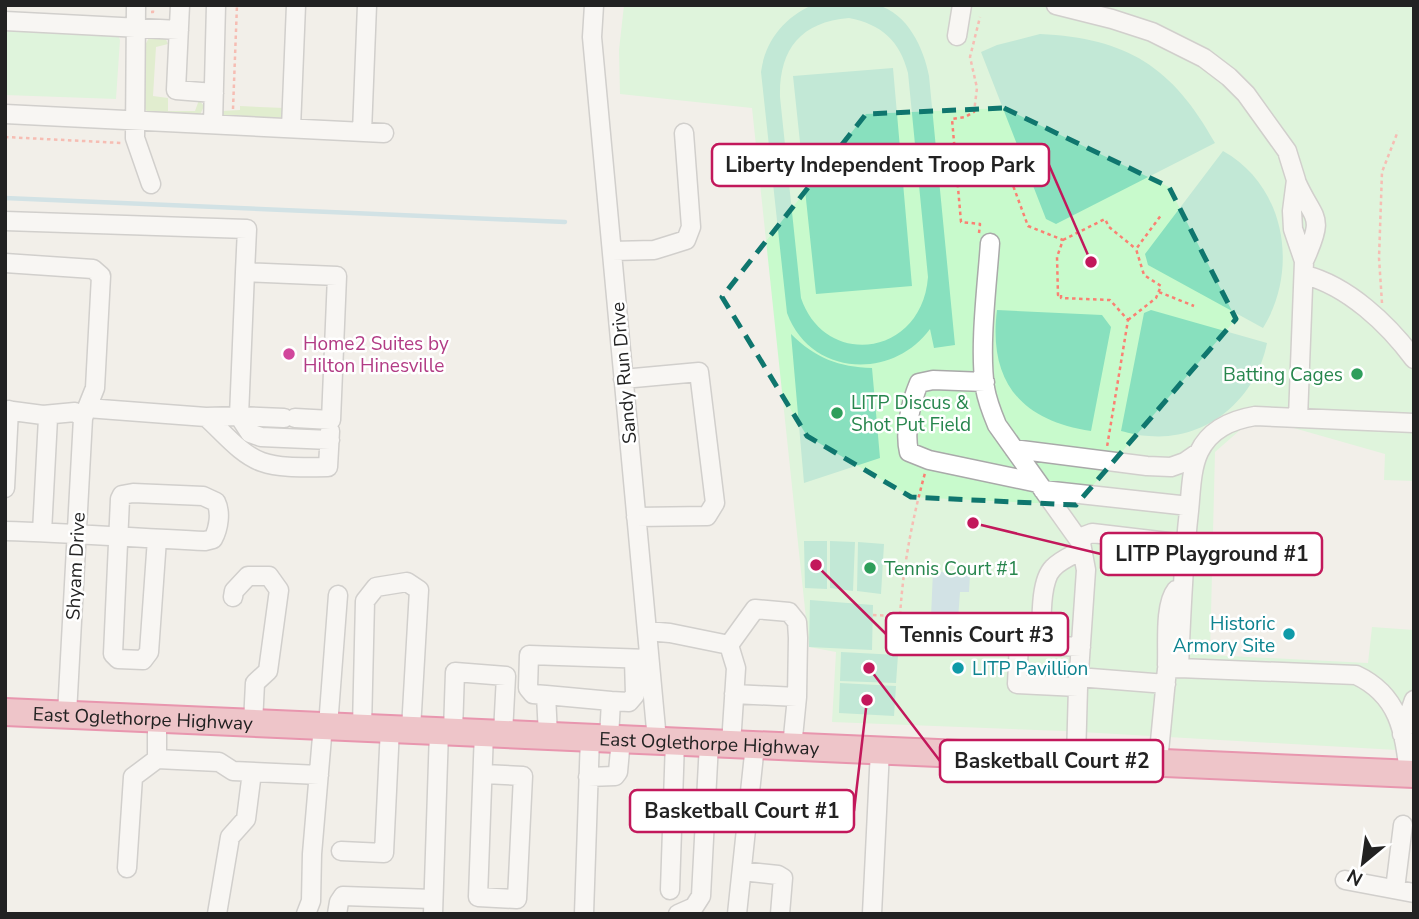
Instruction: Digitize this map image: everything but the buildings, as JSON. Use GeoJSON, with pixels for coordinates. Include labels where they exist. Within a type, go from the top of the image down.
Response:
{"type":"FeatureCollection","features":[{"type":"Feature","properties":{"kind":"highway","name":"East Oglethorpe Highway"},"geometry":{"type":"LineString","coordinates":[[5,712],[1411,774]]}},
{"type":"Feature","properties":{"kind":"street"},"geometry":{"type":"LineString","coordinates":[[136,5],[135,138],[151,184]]}},
{"type":"Feature","properties":{"kind":"street"},"geometry":{"type":"LineString","coordinates":[[180,5],[176,90],[214,93]]}},
{"type":"Feature","properties":{"kind":"street"},"geometry":{"type":"LineString","coordinates":[[213,124],[216,5]]}},
{"type":"Feature","properties":{"kind":"street"},"geometry":{"type":"LineString","coordinates":[[291,128],[296,5]]}},
{"type":"Feature","properties":{"kind":"street"},"geometry":{"type":"LineString","coordinates":[[362,132],[367,5]]}},
{"type":"Feature","properties":{"kind":"street","name":"Sandy Run Drive"},"geometry":{"type":"LineString","coordinates":[[594,5],[592,37],[647,631],[642,659],[666,740],[670,890]]}},
{"type":"Feature","properties":{"kind":"street"},"geometry":{"type":"LineString","coordinates":[[957,36],[962,5]]}},
{"type":"Feature","properties":{"kind":"street"},"geometry":{"type":"LineString","coordinates":[[1055,5],[1152,32],[1204,58],[1229,77],[1259,110],[1287,151],[1296,180],[1293,229],[1305,268],[1298,418]]}},
{"type":"Feature","properties":{"kind":"street"},"geometry":{"type":"LineString","coordinates":[[5,21],[31,13],[179,30]]}},
{"type":"Feature","properties":{"kind":"street"},"geometry":{"type":"LineString","coordinates":[[5,114],[384,133]]}},
{"type":"Feature","properties":{"kind":"street"},"geometry":{"type":"LineString","coordinates":[[611,251],[654,250],[687,240],[691,227],[684,133]]}},
{"type":"Feature","properties":{"kind":"street"},"geometry":{"type":"LineString","coordinates":[[9,221],[247,229],[239,415],[250,433],[261,437],[330,440]]}},
{"type":"Feature","properties":{"kind":"street"},"geometry":{"type":"LineString","coordinates":[[985,239],[985,382],[997,425],[1081,546],[1086,570],[1076,759]]}},
{"type":"Feature","properties":{"kind":"street","name":"Shyam Drive"},"geometry":{"type":"LineString","coordinates":[[5,263],[93,269],[101,276],[95,388],[85,413],[67,714]]}},
{"type":"Feature","properties":{"kind":"street"},"geometry":{"type":"LineString","coordinates":[[1305,268],[1363,305],[1414,359]]}},
{"type":"Feature","properties":{"kind":"street"},"geometry":{"type":"LineString","coordinates":[[206,417],[252,457],[262,462],[281,466],[328,467],[337,276],[245,272]]}},
{"type":"Feature","properties":{"kind":"street"},"geometry":{"type":"LineString","coordinates":[[624,379],[699,372],[715,503],[707,516],[636,517]]}},
{"type":"Feature","properties":{"kind":"street"},"geometry":{"type":"LineString","coordinates":[[985,382],[933,380],[919,383],[907,443],[909,452],[917,457],[1040,486],[1189,506]]}},
{"type":"Feature","properties":{"kind":"street"},"geometry":{"type":"LineString","coordinates":[[5,488],[7,410],[43,415],[75,412],[206,417],[239,415],[331,420]]}},
{"type":"Feature","properties":{"kind":"street"},"geometry":{"type":"LineString","coordinates":[[42,532],[48,418],[43,415]]}},
{"type":"Feature","properties":{"kind":"street"},"geometry":{"type":"LineString","coordinates":[[1014,449],[1171,467],[1198,453],[1210,435],[1236,419],[1255,416],[1414,423]]}},
{"type":"Feature","properties":{"kind":"street"},"geometry":{"type":"LineString","coordinates":[[1158,762],[1171,674],[1171,596],[1183,581],[1189,506],[1198,453]]}},
{"type":"Feature","properties":{"kind":"street"},"geometry":{"type":"LineString","coordinates":[[5,531],[42,532],[119,537],[205,541],[214,538],[218,528],[216,502],[203,496],[126,494],[120,499],[119,537],[113,654],[118,659],[143,660],[147,656],[157,539]]}},
{"type":"Feature","properties":{"kind":"street"},"geometry":{"type":"LineString","coordinates":[[1041,645],[1047,576],[1055,565],[1081,546],[1084,536],[1091,533],[1185,544]]}},
{"type":"Feature","properties":{"kind":"street"},"geometry":{"type":"LineString","coordinates":[[233,597],[234,591],[248,576],[269,576],[279,590],[268,671],[255,683],[253,723]]}},
{"type":"Feature","properties":{"kind":"street"},"geometry":{"type":"LineString","coordinates":[[341,850],[384,853],[419,590],[407,582],[376,587],[365,601],[362,727]]}},
{"type":"Feature","properties":{"kind":"street"},"geometry":{"type":"LineString","coordinates":[[306,914],[311,901],[312,854],[338,595]]}},
{"type":"Feature","properties":{"kind":"street"},"geometry":{"type":"LineString","coordinates":[[729,645],[755,609],[789,612],[797,622],[797,697],[792,747]]}},
{"type":"Feature","properties":{"kind":"street"},"geometry":{"type":"LineString","coordinates":[[647,631],[729,645]]}},
{"type":"Feature","properties":{"kind":"street"},"geometry":{"type":"LineString","coordinates":[[1081,647],[1019,643],[1017,684],[1171,674],[1356,675],[1373,683],[1386,695],[1405,740],[1411,774]]}},
{"type":"Feature","properties":{"kind":"street"},"geometry":{"type":"LineString","coordinates":[[678,914],[694,906],[701,896],[731,744],[736,668],[729,645]]}},
{"type":"Feature","properties":{"kind":"street"},"geometry":{"type":"LineString","coordinates":[[529,655],[642,659],[635,695],[629,702],[533,694],[528,688],[529,655]]}},
{"type":"Feature","properties":{"kind":"street"},"geometry":{"type":"LineString","coordinates":[[337,914],[343,896],[433,906],[446,731],[455,672],[506,676],[484,774],[478,897],[517,899],[523,776],[484,774]]}},
{"type":"Feature","properties":{"kind":"street"},"geometry":{"type":"LineString","coordinates":[[734,694],[797,697]]}},
{"type":"Feature","properties":{"kind":"street"},"geometry":{"type":"LineString","coordinates":[[547,695],[548,735]]}},
{"type":"Feature","properties":{"kind":"street"},"geometry":{"type":"LineString","coordinates":[[584,914],[588,777],[607,738],[611,701]]}},
{"type":"Feature","properties":{"kind":"street"},"geometry":{"type":"LineString","coordinates":[[1402,734],[1414,701]]}},
{"type":"Feature","properties":{"kind":"street"},"geometry":{"type":"LineString","coordinates":[[157,718],[157,759]]}},
{"type":"Feature","properties":{"kind":"street"},"geometry":{"type":"LineString","coordinates":[[588,777],[615,776],[618,772],[607,738]]}},
{"type":"Feature","properties":{"kind":"street"},"geometry":{"type":"LineString","coordinates":[[731,744],[742,871],[737,914]]}},
{"type":"Feature","properties":{"kind":"street"},"geometry":{"type":"LineString","coordinates":[[872,914],[880,750]]}},
{"type":"Feature","properties":{"kind":"street"},"geometry":{"type":"LineString","coordinates":[[127,868],[133,777],[157,759],[219,762],[233,771],[319,775]]}},
{"type":"Feature","properties":{"kind":"street"},"geometry":{"type":"LineString","coordinates":[[216,914],[230,837],[246,818],[252,772]]}},
{"type":"Feature","properties":{"kind":"street"},"geometry":{"type":"LineString","coordinates":[[1395,890],[1404,825]]}},
{"type":"Feature","properties":{"kind":"street"},"geometry":{"type":"LineString","coordinates":[[742,871],[778,875],[783,878],[780,914]]}},
{"type":"Feature","properties":{"kind":"street"},"geometry":{"type":"LineString","coordinates":[[1345,880],[1414,893]]}},
{"type":"Feature","properties":{"kind":"path"},"geometry":{"type":"LineString","coordinates":[[233,109],[237,5]]}},
{"type":"Feature","properties":{"kind":"path"},"geometry":{"type":"LineString","coordinates":[[980,17],[971,57],[977,88],[974,112],[952,119],[961,222],[980,224],[985,239]]}},
{"type":"Feature","properties":{"kind":"path"},"geometry":{"type":"LineString","coordinates":[[1385,327],[1379,258],[1382,172],[1398,131]]}},
{"type":"Feature","properties":{"kind":"path"},"geometry":{"type":"LineString","coordinates":[[5,137],[125,143]]}},
{"type":"Feature","properties":{"kind":"path"},"geometry":{"type":"LineString","coordinates":[[1011,180],[1028,226],[1063,240]]}},
{"type":"Feature","properties":{"kind":"path"},"geometry":{"type":"LineString","coordinates":[[1136,248],[1162,214]]}},
{"type":"Feature","properties":{"kind":"path"},"geometry":{"type":"LineString","coordinates":[[1106,461],[1128,320],[1157,298],[1161,286],[1144,275],[1136,248],[1109,227],[1105,219],[1063,240],[1057,257],[1058,295],[1061,295],[1061,298],[1110,300],[1128,320]]}},
{"type":"Feature","properties":{"kind":"path"},"geometry":{"type":"LineString","coordinates":[[1158,292],[1194,306]]}},
{"type":"Feature","properties":{"kind":"path"},"geometry":{"type":"LineString","coordinates":[[873,615],[900,616],[904,569],[912,524],[929,460]]}},
{"type":"Feature","properties":{"kind":"highlighted area"},"geometry":{"type":"Polygon","coordinates":[[[1004,108],[1169,187],[1236,319],[1076,505],[911,497],[807,436],[722,297],[866,114],[1004,108]]]}},
{"type":"Feature","properties":{"kind":"green space"},"geometry":{"type":"Polygon","coordinates":[[[624,5],[1414,5],[1414,481],[1384,480],[1385,454],[1255,417],[1215,452],[1210,655],[1368,663],[1372,627],[1414,630],[1414,751],[1064,731],[832,722],[836,652],[809,647],[752,108],[620,94],[619,50],[624,5]]]}},
{"type":"Feature","properties":{"kind":"green space"},"geometry":{"type":"Polygon","coordinates":[[[812,5],[877,5],[898,16],[919,44],[929,76],[955,345],[934,348],[930,329],[914,346],[895,357],[874,363],[853,364],[832,359],[814,349],[798,334],[787,313],[761,72],[772,41],[785,24],[812,5]],[[849,18],[832,21],[805,32],[788,52],[783,65],[780,97],[801,298],[813,321],[830,336],[850,344],[871,344],[892,338],[909,324],[922,304],[928,277],[908,73],[900,52],[888,36],[849,18]]]}},
{"type":"Feature","properties":{"kind":"green space"},"geometry":{"type":"Polygon","coordinates":[[[5,31],[118,35],[120,40],[116,99],[5,95],[5,31]]]}},
{"type":"Feature","properties":{"kind":"green space"},"geometry":{"type":"Polygon","coordinates":[[[1040,34],[1098,42],[1123,50],[1144,62],[1164,76],[1182,94],[1215,143],[1056,224],[1046,219],[981,52],[1040,34]]]}},
{"type":"Feature","properties":{"kind":"green space"},"geometry":{"type":"Polygon","coordinates":[[[150,36],[165,37],[168,44],[156,47],[153,96],[168,98],[168,111],[195,111],[199,100],[204,106],[200,115],[148,113],[142,104],[145,45],[150,36]]]}},
{"type":"Feature","properties":{"kind":"green space"},"geometry":{"type":"Polygon","coordinates":[[[893,68],[912,286],[816,294],[793,76],[893,68]]]}},
{"type":"Feature","properties":{"kind":"green space"},"geometry":{"type":"Polygon","coordinates":[[[240,106],[284,108],[281,117],[277,119],[225,118],[220,115],[221,111],[240,110],[240,106]]]}},
{"type":"Feature","properties":{"kind":"green space"},"geometry":{"type":"Polygon","coordinates":[[[1223,151],[1244,166],[1261,185],[1273,207],[1280,231],[1283,256],[1281,281],[1263,328],[1148,265],[1145,254],[1223,151]]]}},
{"type":"Feature","properties":{"kind":"green space"},"geometry":{"type":"Polygon","coordinates":[[[997,310],[1102,315],[1111,327],[1091,431],[1066,426],[1046,418],[1028,407],[1014,393],[1004,377],[998,357],[997,310]]]}},
{"type":"Feature","properties":{"kind":"green space"},"geometry":{"type":"Polygon","coordinates":[[[1151,310],[1267,343],[1252,381],[1226,412],[1191,431],[1171,436],[1139,435],[1121,431],[1144,313],[1151,310]]]}},
{"type":"Feature","properties":{"kind":"green space","name":"LITP Discus & Shot Put Field"},"geometry":{"type":"Polygon","coordinates":[[[791,334],[828,360],[849,366],[872,368],[880,458],[804,483],[791,334]]]}},
{"type":"Feature","properties":{"kind":"green space"},"geometry":{"type":"Polygon","coordinates":[[[804,541],[827,541],[827,589],[805,588],[804,541]]]}},
{"type":"Feature","properties":{"kind":"green space"},"geometry":{"type":"Polygon","coordinates":[[[830,541],[855,542],[853,591],[830,588],[830,541]]]}},
{"type":"Feature","properties":{"kind":"green space","name":"Tennis Court #1"},"geometry":{"type":"Polygon","coordinates":[[[858,542],[884,544],[881,594],[857,591],[858,542]]]}},
{"type":"Feature","properties":{"kind":"green space"},"geometry":{"type":"Polygon","coordinates":[[[810,600],[873,605],[872,650],[809,647],[810,600]]]}},
{"type":"Feature","properties":{"kind":"green space"},"geometry":{"type":"Polygon","coordinates":[[[841,652],[898,655],[896,683],[840,681],[841,652]]]}},
{"type":"Feature","properties":{"kind":"green space"},"geometry":{"type":"Polygon","coordinates":[[[840,683],[896,686],[894,716],[839,713],[840,683]]]}},
{"type":"Feature","properties":{"kind":"water"},"geometry":{"type":"Polygon","coordinates":[[[933,571],[970,575],[969,592],[960,592],[958,619],[931,617],[933,571]]]}},
{"type":"Feature","properties":{"kind":"waterway"},"geometry":{"type":"LineString","coordinates":[[5,198],[565,222]]}},
{"type":"Feature","properties":{"kind":"place","name":"Liberty Independent Troop Park"},"geometry":{"type":"Point","coordinates":[1091,262]}},
{"type":"Feature","properties":{"kind":"place","name":"Home2 Suites by Hilton Hinesville"},"geometry":{"type":"Point","coordinates":[289,354]}},
{"type":"Feature","properties":{"kind":"place","name":"Batting Cages"},"geometry":{"type":"Point","coordinates":[1357,374]}},
{"type":"Feature","properties":{"kind":"place","name":"LITP Discus & Shot Put Field"},"geometry":{"type":"Point","coordinates":[837,413]}},
{"type":"Feature","properties":{"kind":"place","name":"LITP Playground #1"},"geometry":{"type":"Point","coordinates":[973,523]}},
{"type":"Feature","properties":{"kind":"place","name":"Tennis Court #3"},"geometry":{"type":"Point","coordinates":[816,565]}},
{"type":"Feature","properties":{"kind":"place","name":"Tennis Court #1"},"geometry":{"type":"Point","coordinates":[870,568]}},
{"type":"Feature","properties":{"kind":"place","name":"Historic Armory Site"},"geometry":{"type":"Point","coordinates":[1289,634]}},
{"type":"Feature","properties":{"kind":"place","name":"Basketball Court #2"},"geometry":{"type":"Point","coordinates":[869,668]}},
{"type":"Feature","properties":{"kind":"place","name":"LITP Pavillion"},"geometry":{"type":"Point","coordinates":[958,668]}},
{"type":"Feature","properties":{"kind":"place","name":"Basketball Court #1"},"geometry":{"type":"Point","coordinates":[867,700]}}]}
